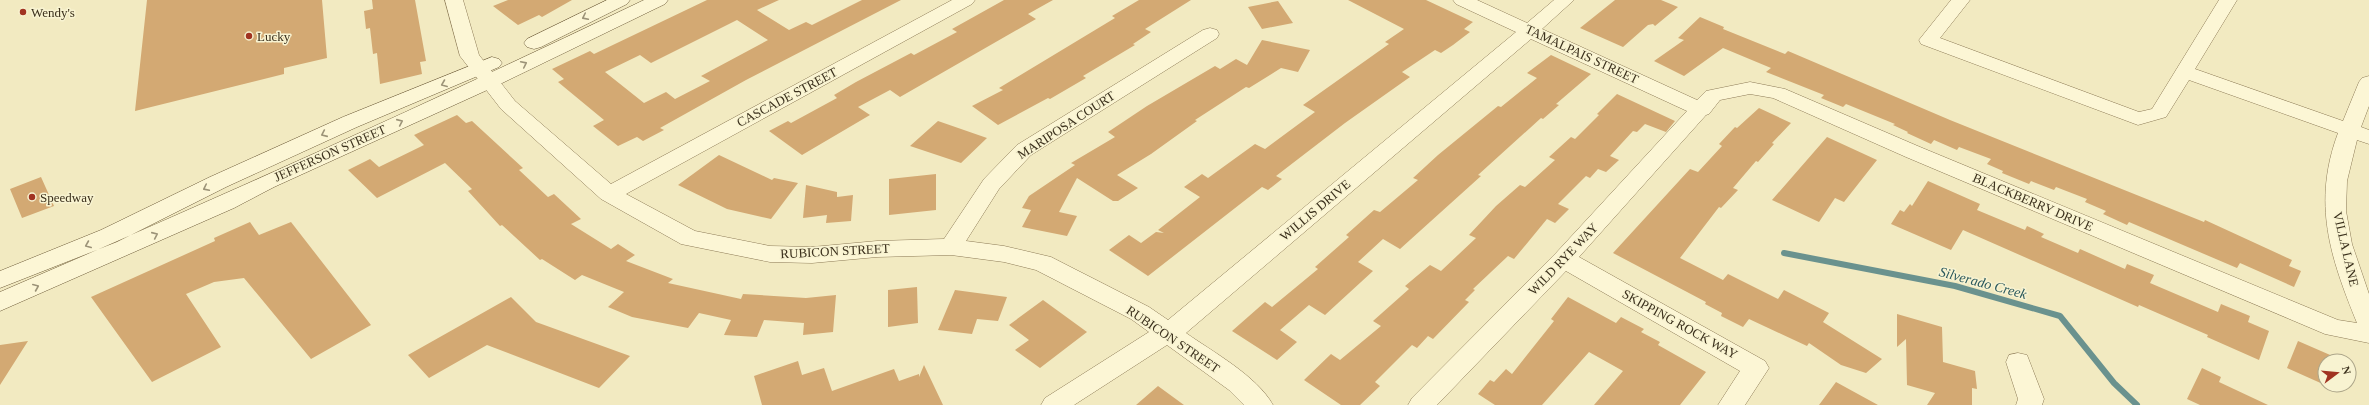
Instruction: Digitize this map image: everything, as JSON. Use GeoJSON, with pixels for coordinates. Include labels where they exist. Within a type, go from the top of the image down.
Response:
{"type":"FeatureCollection","features":[{"type":"Feature","properties":{"kind":"street","name":"RUBICON STREET"},"geometry":{"type":"LineString","coordinates":[[454,0],[470,56],[508,105],[609,194],[689,238],[770,254],[812,255],[877,249],[951,247],[1004,254],[1043,263],[1140,313],[1238,383],[1260,405]]}},
{"type":"Feature","properties":{"kind":"street","name":"JEFFERSON STREET"},"geometry":{"type":"LineString","coordinates":[[0,280],[108,236],[218,182],[350,122],[484,76],[620,0]]}},
{"type":"Feature","properties":{"kind":"street","name":"JEFFERSON STREET"},"geometry":{"type":"LineString","coordinates":[[0,302],[158,234],[484,76],[659,0]]}},
{"type":"Feature","properties":{"kind":"street","name":"CASCADE STREET"},"geometry":{"type":"LineString","coordinates":[[609,194],[966,0]]}},
{"type":"Feature","properties":{"kind":"street","name":"TAMALPAIS STREET"},"geometry":{"type":"LineString","coordinates":[[1462,0],[1702,110]]}},
{"type":"Feature","properties":{"kind":"street","name":"WILLIS DRIVE"},"geometry":{"type":"LineString","coordinates":[[1054,405],[1167,333],[1193,314],[1565,0]]}},
{"type":"Feature","properties":{"kind":"street"},"geometry":{"type":"LineString","coordinates":[[1961,0],[1928,40],[2138,119],[2159,113],[2228,0]]}},
{"type":"Feature","properties":{"kind":"street","name":"MARIPOSA COURT"},"geometry":{"type":"LineString","coordinates":[[951,247],[986,188],[1003,168],[1024,150],[1210,34]]}},
{"type":"Feature","properties":{"kind":"street"},"geometry":{"type":"LineString","coordinates":[[2184,72],[2359,134]]}},
{"type":"Feature","properties":{"kind":"street","name":"VILLA LANE"},"geometry":{"type":"LineString","coordinates":[[2369,82],[2359,134],[2340,164],[2334,196],[2345,257],[2356,292],[2369,323]]}},
{"type":"Feature","properties":{"kind":"street","name":"BLACKBERRY DRIVE"},"geometry":{"type":"LineString","coordinates":[[1702,110],[1713,95],[1750,88],[1778,93],[1913,152],[2334,328],[2369,334]]}},
{"type":"Feature","properties":{"kind":"street","name":"WILD RYE WAY"},"geometry":{"type":"LineString","coordinates":[[1421,405],[1564,259],[1702,110]]}},
{"type":"Feature","properties":{"kind":"street","name":"SKIPPING ROCK WAY"},"geometry":{"type":"LineString","coordinates":[[1564,259],[1756,368],[1731,405]]}},
{"type":"Feature","properties":{"kind":"street"},"geometry":{"type":"LineString","coordinates":[[2018,362],[2031,399],[2029,405]]}},
{"type":"Feature","properties":{"kind":"building"},"geometry":{"type":"Polygon","coordinates":[[[147,0],[322,0],[327,58],[284,68],[284,74],[135,111],[147,0]]]}},
{"type":"Feature","properties":{"kind":"building"},"geometry":{"type":"Polygon","coordinates":[[[372,0],[415,0],[426,61],[420,62],[422,74],[380,84],[377,53],[373,54],[370,28],[366,29],[364,11],[373,9],[372,0]]]}},
{"type":"Feature","properties":{"kind":"building"},"geometry":{"type":"Polygon","coordinates":[[[508,0],[572,0],[542,17],[539,15],[518,25],[493,6],[508,0]]]}},
{"type":"Feature","properties":{"kind":"building"},"geometry":{"type":"Polygon","coordinates":[[[707,0],[779,0],[757,10],[789,30],[806,22],[812,25],[862,0],[901,0],[746,80],[660,128],[664,130],[643,141],[637,137],[618,146],[593,126],[604,120],[558,82],[564,79],[552,69],[590,51],[594,54],[707,0]],[[737,20],[651,63],[640,55],[605,72],[644,103],[666,92],[675,99],[710,81],[701,76],[768,40],[737,20]]]}},
{"type":"Feature","properties":{"kind":"building"},"geometry":{"type":"Polygon","coordinates":[[[1004,0],[1053,0],[1028,14],[1036,19],[900,97],[890,90],[858,107],[870,115],[802,155],[769,131],[788,121],[791,123],[837,98],[834,95],[856,82],[911,53],[914,55],[957,32],[952,29],[1004,0]]]}},
{"type":"Feature","properties":{"kind":"building"},"geometry":{"type":"Polygon","coordinates":[[[1139,0],[1191,0],[1145,29],[1151,32],[1133,44],[1135,45],[1083,76],[1086,78],[1050,99],[1048,98],[998,125],[972,106],[1003,90],[999,88],[1115,18],[1112,16],[1139,0]]]}},
{"type":"Feature","properties":{"kind":"building"},"geometry":{"type":"Polygon","coordinates":[[[1348,0],[1426,0],[1473,22],[1464,29],[1470,32],[1453,45],[1441,53],[1435,50],[1402,72],[1410,77],[1345,123],[1276,176],[1282,179],[1268,190],[1262,187],[1148,276],[1109,250],[1129,235],[1141,243],[1156,232],[1164,233],[1158,230],[1200,197],[1184,187],[1202,174],[1208,178],[1255,144],[1265,149],[1315,112],[1303,105],[1389,44],[1385,42],[1404,29],[1348,0]]]}},
{"type":"Feature","properties":{"kind":"building"},"geometry":{"type":"Polygon","coordinates":[[[1615,0],[1661,0],[1678,7],[1655,26],[1653,24],[1648,25],[1623,47],[1580,28],[1615,0]]]}},
{"type":"Feature","properties":{"kind":"building"},"geometry":{"type":"Polygon","coordinates":[[[1278,1],[1293,23],[1262,29],[1248,7],[1278,1]]]}},
{"type":"Feature","properties":{"kind":"building"},"geometry":{"type":"Polygon","coordinates":[[[1700,17],[1724,27],[1723,29],[1785,54],[1788,51],[1950,120],[2204,222],[2205,220],[2292,260],[2289,266],[2301,271],[2294,287],[2240,263],[2237,268],[2129,222],[2127,225],[2103,214],[2106,211],[2085,202],[2087,199],[2056,187],[2054,190],[2031,181],[2029,184],[2002,173],[2003,171],[1987,164],[1991,159],[1959,147],[1957,150],[1934,140],[1931,144],[1893,125],[1895,124],[1846,104],[1843,107],[1821,98],[1824,95],[1766,72],[1771,68],[1723,48],[1684,76],[1654,61],[1684,40],[1678,38],[1700,17]]]}},
{"type":"Feature","properties":{"kind":"building"},"geometry":{"type":"Polygon","coordinates":[[[1262,40],[1310,50],[1298,72],[1281,68],[1249,88],[1246,87],[1195,120],[1197,121],[1151,154],[1117,175],[1138,188],[1118,201],[1113,201],[1077,178],[1059,212],[1077,216],[1067,236],[1022,227],[1031,210],[1022,208],[1029,196],[1075,165],[1071,163],[1115,137],[1108,132],[1147,106],[1215,66],[1220,69],[1236,59],[1247,65],[1262,40]]]}},
{"type":"Feature","properties":{"kind":"building"},"geometry":{"type":"Polygon","coordinates":[[[1551,55],[1591,74],[1556,104],[1559,105],[1543,119],[1541,118],[1478,175],[1481,176],[1400,249],[1383,239],[1358,262],[1373,271],[1325,315],[1309,305],[1280,330],[1297,342],[1277,360],[1232,331],[1265,302],[1272,307],[1318,269],[1315,267],[1349,237],[1346,235],[1374,210],[1380,212],[1418,180],[1413,178],[1438,155],[1498,106],[1501,107],[1537,78],[1527,73],[1551,55]]]}},
{"type":"Feature","properties":{"kind":"building"},"geometry":{"type":"Polygon","coordinates":[[[1617,94],[1675,121],[1666,132],[1645,124],[1637,132],[1633,131],[1610,156],[1619,160],[1606,172],[1598,169],[1590,178],[1586,176],[1558,204],[1569,209],[1555,223],[1547,219],[1514,259],[1508,256],[1473,289],[1475,290],[1465,300],[1469,302],[1433,339],[1428,336],[1417,348],[1412,345],[1375,382],[1380,386],[1360,405],[1341,405],[1304,380],[1331,354],[1340,360],[1381,326],[1373,321],[1409,289],[1405,286],[1430,265],[1441,271],[1476,238],[1469,235],[1496,206],[1520,185],[1525,187],[1555,160],[1549,157],[1571,137],[1575,139],[1617,94]]]}},
{"type":"Feature","properties":{"kind":"building"},"geometry":{"type":"Polygon","coordinates":[[[1759,108],[1791,123],[1772,143],[1774,144],[1758,162],[1756,161],[1733,188],[1738,190],[1721,208],[1719,207],[1680,258],[1723,280],[1728,274],[1778,299],[1784,290],[1829,313],[1823,322],[1882,359],[1866,373],[1841,365],[1809,343],[1807,346],[1749,319],[1743,327],[1721,316],[1722,313],[1705,304],[1706,302],[1613,253],[1690,169],[1698,172],[1722,146],[1719,144],[1735,127],[1737,128],[1759,108]]]}},
{"type":"Feature","properties":{"kind":"building"},"geometry":{"type":"Polygon","coordinates":[[[457,115],[466,123],[472,121],[523,168],[519,170],[548,197],[554,194],[581,219],[571,224],[611,249],[618,244],[635,255],[626,261],[673,279],[668,283],[741,299],[743,294],[806,298],[836,295],[833,332],[803,335],[804,323],[764,320],[757,337],[724,335],[731,320],[699,313],[688,328],[632,317],[608,307],[624,292],[582,275],[575,280],[542,259],[540,260],[502,225],[500,226],[468,191],[472,189],[445,163],[377,198],[348,170],[370,159],[379,167],[424,145],[414,135],[457,115]]]}},
{"type":"Feature","properties":{"kind":"building"},"geometry":{"type":"Polygon","coordinates":[[[938,121],[987,138],[961,163],[910,146],[938,121]]]}},
{"type":"Feature","properties":{"kind":"building"},"geometry":{"type":"Polygon","coordinates":[[[1827,137],[1877,160],[1844,202],[1835,198],[1819,222],[1772,200],[1827,137]]]}},
{"type":"Feature","properties":{"kind":"building"},"geometry":{"type":"Polygon","coordinates":[[[719,155],[772,180],[774,178],[798,183],[771,219],[727,209],[678,185],[719,155]]]}},
{"type":"Feature","properties":{"kind":"building"},"geometry":{"type":"Polygon","coordinates":[[[936,174],[936,210],[889,215],[889,179],[936,174]]]}},
{"type":"Feature","properties":{"kind":"building","name":"Speedway"},"geometry":{"type":"Polygon","coordinates":[[[41,177],[54,206],[22,218],[10,189],[41,177]]]}},
{"type":"Feature","properties":{"kind":"building"},"geometry":{"type":"Polygon","coordinates":[[[1928,181],[1980,204],[1977,210],[2025,230],[2027,226],[2044,234],[2041,237],[2078,253],[2080,249],[2125,269],[2127,264],[2154,275],[2150,283],[2218,312],[2221,304],[2250,316],[2248,322],[2269,331],[2259,360],[2207,337],[2208,335],[2139,305],[2138,307],[1963,230],[1951,250],[1891,224],[1900,210],[1904,212],[1910,204],[1912,206],[1928,181]]]}},
{"type":"Feature","properties":{"kind":"building"},"geometry":{"type":"Polygon","coordinates":[[[806,185],[837,192],[837,197],[853,195],[851,221],[826,223],[827,215],[803,218],[806,185]]]}},
{"type":"Feature","properties":{"kind":"building"},"geometry":{"type":"Polygon","coordinates":[[[250,222],[259,235],[291,222],[371,325],[311,359],[244,278],[214,282],[186,294],[221,347],[152,382],[91,297],[215,241],[214,238],[250,222]]]}},
{"type":"Feature","properties":{"kind":"building"},"geometry":{"type":"Polygon","coordinates":[[[917,287],[918,323],[888,327],[888,290],[917,287]]]}},
{"type":"Feature","properties":{"kind":"building"},"geometry":{"type":"Polygon","coordinates":[[[955,290],[1007,297],[998,321],[977,319],[972,334],[938,330],[955,290]]]}},
{"type":"Feature","properties":{"kind":"building"},"geometry":{"type":"Polygon","coordinates":[[[511,297],[536,322],[630,356],[599,388],[487,345],[429,378],[408,355],[511,297]]]}},
{"type":"Feature","properties":{"kind":"building"},"geometry":{"type":"Polygon","coordinates":[[[1568,297],[1616,323],[1621,317],[1644,329],[1641,332],[1660,342],[1658,345],[1706,372],[1680,405],[1594,405],[1623,371],[1589,352],[1542,405],[1495,405],[1478,394],[1490,380],[1494,382],[1506,369],[1512,374],[1554,321],[1551,319],[1568,297]]]}},
{"type":"Feature","properties":{"kind":"building"},"geometry":{"type":"Polygon","coordinates":[[[1043,300],[1087,332],[1040,368],[1015,350],[1029,340],[1009,325],[1043,300]]]}},
{"type":"Feature","properties":{"kind":"building"},"geometry":{"type":"Polygon","coordinates":[[[1897,314],[1942,327],[1943,362],[1975,371],[1977,389],[1972,388],[1972,405],[1927,405],[1935,393],[1907,385],[1906,339],[1897,347],[1897,314]]]}},
{"type":"Feature","properties":{"kind":"building"},"geometry":{"type":"Polygon","coordinates":[[[28,341],[0,385],[0,345],[28,341]]]}},
{"type":"Feature","properties":{"kind":"building"},"geometry":{"type":"Polygon","coordinates":[[[2298,341],[2326,353],[2317,353],[2317,381],[2287,368],[2298,341]]]}},
{"type":"Feature","properties":{"kind":"building"},"geometry":{"type":"Polygon","coordinates":[[[798,361],[802,375],[824,368],[832,391],[894,369],[899,381],[919,374],[919,377],[924,365],[943,405],[762,405],[754,376],[798,361]]]}},
{"type":"Feature","properties":{"kind":"building"},"geometry":{"type":"Polygon","coordinates":[[[2202,368],[2221,377],[2219,382],[2268,405],[2200,405],[2187,399],[2202,368]]]}},
{"type":"Feature","properties":{"kind":"building"},"geometry":{"type":"Polygon","coordinates":[[[1836,382],[1878,405],[1819,405],[1836,382]]]}},
{"type":"Feature","properties":{"kind":"building"},"geometry":{"type":"Polygon","coordinates":[[[1158,386],[1184,405],[1136,405],[1158,386]]]}},
{"type":"Feature","properties":{"kind":"waterway","name":"Silverado Creek"},"geometry":{"type":"LineString","coordinates":[[1784,253],[1955,286],[2060,316],[2114,383],[2137,405]]}},
{"type":"Feature","properties":{"kind":"place","name":"Wendy's"},"geometry":{"type":"Point","coordinates":[23,12]}},
{"type":"Feature","properties":{"kind":"place","name":"Lucky"},"geometry":{"type":"Point","coordinates":[249,36]}},
{"type":"Feature","properties":{"kind":"place","name":"Speedway"},"geometry":{"type":"Point","coordinates":[32,197]}}]}
